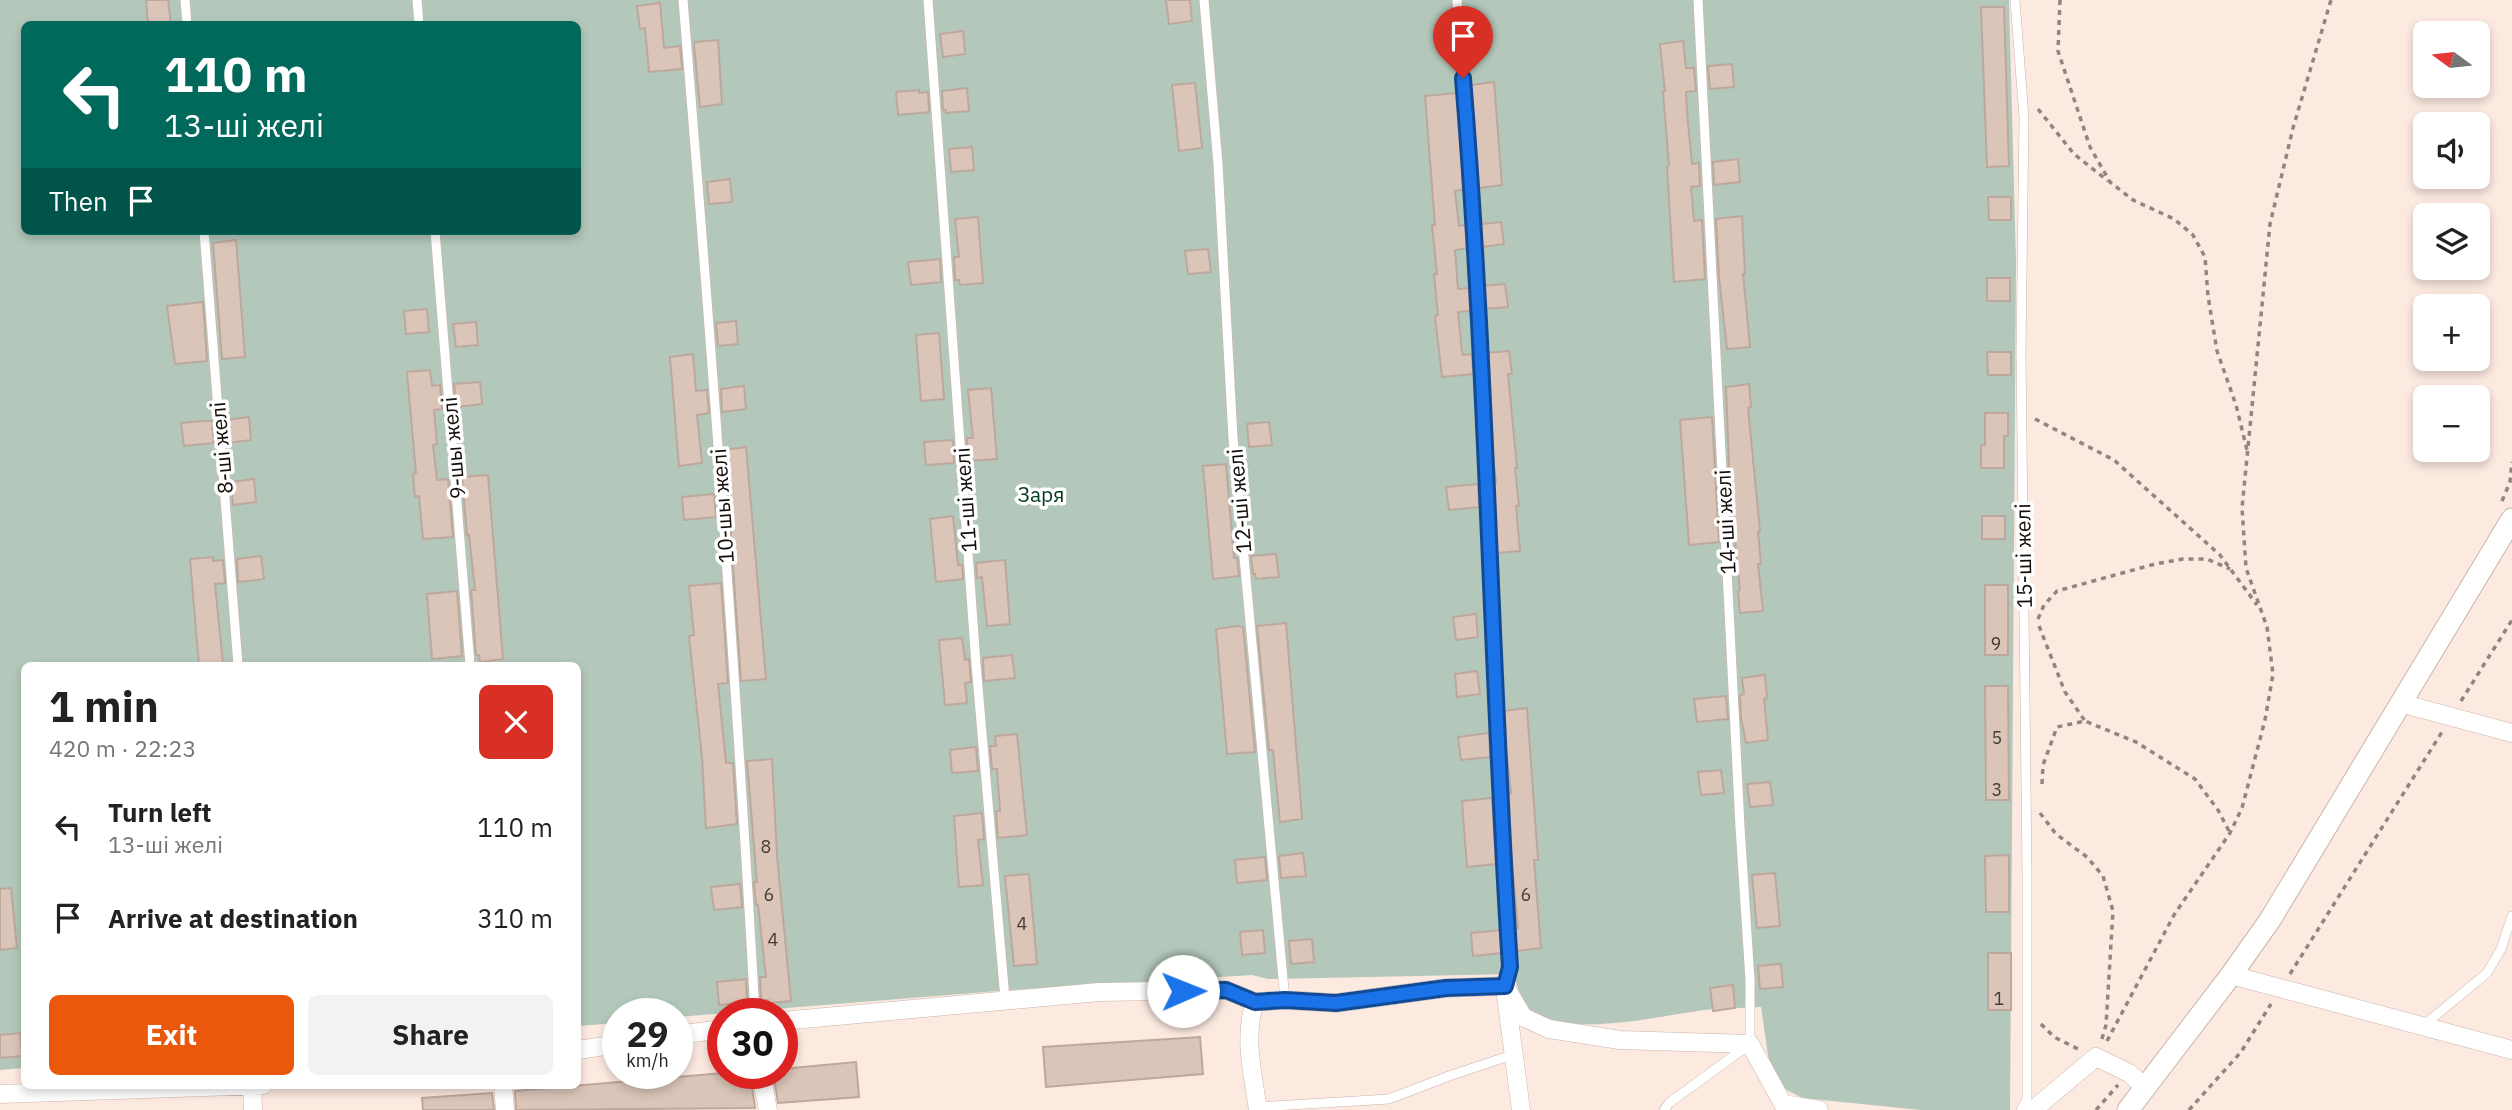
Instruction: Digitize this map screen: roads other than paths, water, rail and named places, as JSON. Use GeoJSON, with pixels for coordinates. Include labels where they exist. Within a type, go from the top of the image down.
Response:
{"type":"FeatureCollection","features":[{"type":"Feature","properties":{"kind":"street"},"geometry":{"type":"LineString","coordinates":[[2127,1110],[2231,975],[2306,863],[2400,703],[2505,515]]}},
{"type":"Feature","properties":{"kind":"street"},"geometry":{"type":"LineString","coordinates":[[2400,703],[2512,733]]}},
{"type":"Feature","properties":{"kind":"street"},"geometry":{"type":"LineString","coordinates":[[2231,975],[2512,1051]]}},
{"type":"Feature","properties":{"kind":"street"},"geometry":{"type":"LineString","coordinates":[[798,1019],[1099,992],[1226,990],[1255,1002],[1285,1000],[1336,1003],[1446,988],[1505,986]]}},
{"type":"Feature","properties":{"kind":"street"},"geometry":{"type":"LineString","coordinates":[[1505,986],[1523,1017],[1549,1029],[1620,1040],[1750,1044],[1783,1107],[1819,1110]]}},
{"type":"Feature","properties":{"kind":"street"},"geometry":{"type":"LineString","coordinates":[[1505,986],[1521,1110]]}},
{"type":"Feature","properties":{"kind":"street"},"geometry":{"type":"LineString","coordinates":[[1255,1002],[1251,1013],[1249,1053],[1257,1108]]}},
{"type":"Feature","properties":{"kind":"street"},"geometry":{"type":"LineString","coordinates":[[581,1049],[602,1046]]}},
{"type":"Feature","properties":{"kind":"street"},"geometry":{"type":"LineString","coordinates":[[2034,1110],[2096,1057],[2129,1073],[2146,1088]]}},
{"type":"Feature","properties":{"kind":"street"},"geometry":{"type":"LineString","coordinates":[[0,1094],[158,1089]]}},
{"type":"Feature","properties":{"kind":"street"},"geometry":{"type":"LineString","coordinates":[[252,1089],[253,1110]]}},
{"type":"Feature","properties":{"kind":"street"},"geometry":{"type":"LineString","coordinates":[[503,1089],[505,1110]]}},
{"type":"Feature","properties":{"kind":"street"},"geometry":{"type":"LineString","coordinates":[[764,1089],[768,1110]]}},
{"type":"Feature","properties":{"kind":"lane"},"geometry":{"type":"LineString","coordinates":[[186,0],[187,21]]}},
{"type":"Feature","properties":{"kind":"lane"},"geometry":{"type":"LineString","coordinates":[[417,0],[419,21]]}},
{"type":"Feature","properties":{"kind":"lane","name":"10-шы желі"},"geometry":{"type":"LineString","coordinates":[[682,0],[705,264],[741,753],[754,998]]}},
{"type":"Feature","properties":{"kind":"lane","name":"11-ші желі"},"geometry":{"type":"LineString","coordinates":[[928,0],[976,664],[1005,999]]}},
{"type":"Feature","properties":{"kind":"lane","name":"12-ші желі"},"geometry":{"type":"LineString","coordinates":[[1204,0],[1218,164],[1233,438],[1285,1000]]}},
{"type":"Feature","properties":{"kind":"lane"},"geometry":{"type":"LineString","coordinates":[[1457,0],[1474,206],[1498,783],[1510,967],[1505,986]]}},
{"type":"Feature","properties":{"kind":"lane","name":"14-ші желі"},"geometry":{"type":"LineString","coordinates":[[1698,0],[1750,980],[1750,1044]]}},
{"type":"Feature","properties":{"kind":"lane","name":"15-ші желі"},"geometry":{"type":"LineString","coordinates":[[2015,0],[2024,118],[2022,411],[2026,1099],[2021,1110]]}},
{"type":"Feature","properties":{"kind":"lane","name":"8-ші желі"},"geometry":{"type":"LineString","coordinates":[[204,235],[238,662]]}},
{"type":"Feature","properties":{"kind":"lane","name":"9-шы желі"},"geometry":{"type":"LineString","coordinates":[[435,235],[470,662]]}},
{"type":"Feature","properties":{"kind":"lane"},"geometry":{"type":"LineString","coordinates":[[2422,1026],[2487,973],[2501,949],[2512,916]]}},
{"type":"Feature","properties":{"kind":"lane"},"geometry":{"type":"LineString","coordinates":[[1664,1110],[1669,1103],[1750,1044]]}},
{"type":"Feature","properties":{"kind":"lane"},"geometry":{"type":"LineString","coordinates":[[1257,1108],[1389,1100],[1512,1055]]}},
{"type":"Feature","properties":{"kind":"park label","name":"Заря"},"geometry":{"type":"Point","coordinates":[1041,494]}}]}
